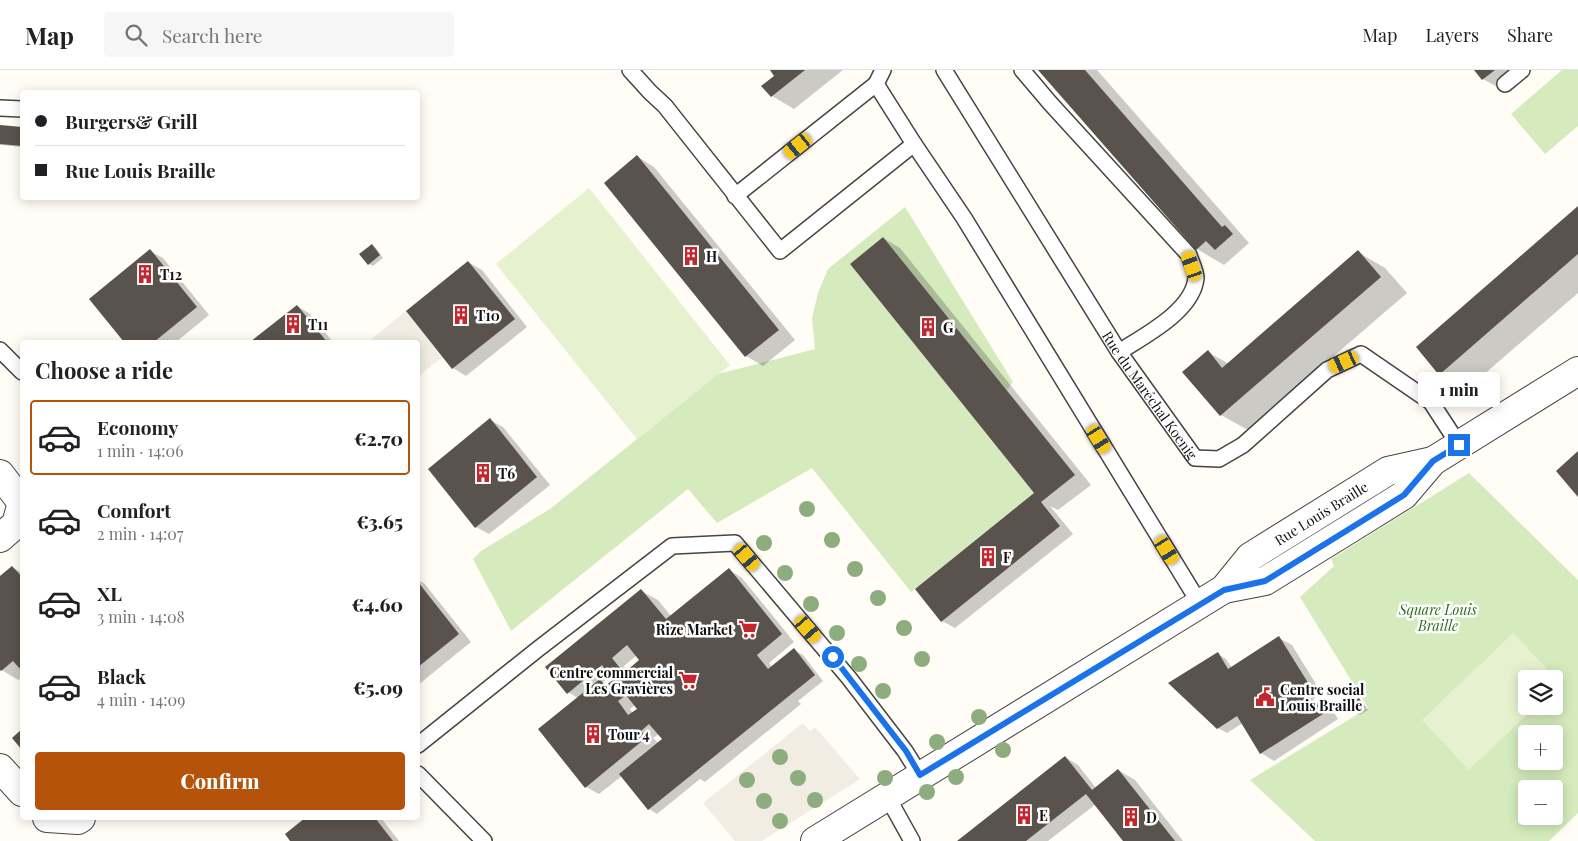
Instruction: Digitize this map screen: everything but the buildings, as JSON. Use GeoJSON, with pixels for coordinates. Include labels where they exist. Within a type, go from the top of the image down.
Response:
{"type":"FeatureCollection","features":[{"type":"Feature","properties":{"kind":"street","name":"Rue Louis Braille"},"geometry":{"type":"LineString","coordinates":[[815,841],[1224,590],[1265,581],[1404,495],[1433,461],[1578,371]]}},
{"type":"Feature","properties":{"kind":"street"},"geometry":{"type":"LineString","coordinates":[[0,474],[20,500]]}},
{"type":"Feature","properties":{"kind":"street"},"geometry":{"type":"LineString","coordinates":[[13,529],[20,509]]}},
{"type":"Feature","properties":{"kind":"street"},"geometry":{"type":"LineString","coordinates":[[0,768],[20,790]]}},
{"type":"Feature","properties":{"kind":"lane"},"geometry":{"type":"LineString","coordinates":[[630,70],[665,106],[780,251],[914,144]]}},
{"type":"Feature","properties":{"kind":"lane"},"geometry":{"type":"LineString","coordinates":[[735,196],[876,84],[883,70]]}},
{"type":"Feature","properties":{"kind":"lane","name":"Rue du Maréchal Koenig"},"geometry":{"type":"LineString","coordinates":[[944,70],[1118,352],[1195,458],[1219,459],[1243,445],[1327,370],[1361,354],[1431,402],[1459,445]]}},
{"type":"Feature","properties":{"kind":"lane"},"geometry":{"type":"LineString","coordinates":[[1022,70],[1189,256],[1196,277],[1189,300],[1167,321],[1118,352]]}},
{"type":"Feature","properties":{"kind":"lane"},"geometry":{"type":"LineString","coordinates":[[1505,84],[1522,70]]}},
{"type":"Feature","properties":{"kind":"lane"},"geometry":{"type":"LineString","coordinates":[[876,84],[964,218],[1200,604]]}},
{"type":"Feature","properties":{"kind":"lane"},"geometry":{"type":"LineString","coordinates":[[0,108],[20,109]]}},
{"type":"Feature","properties":{"kind":"lane"},"geometry":{"type":"LineString","coordinates":[[0,350],[20,370]]}},
{"type":"Feature","properties":{"kind":"lane"},"geometry":{"type":"LineString","coordinates":[[420,743],[538,649],[672,546],[735,543],[833,657],[906,751],[920,775]]}},
{"type":"Feature","properties":{"kind":"lane"},"geometry":{"type":"LineString","coordinates":[[420,776],[484,841]]}},
{"type":"Feature","properties":{"kind":"lane"},"geometry":{"type":"LineString","coordinates":[[887,796],[912,841]]}},
{"type":"Feature","properties":{"kind":"green space"},"geometry":{"type":"Polygon","coordinates":[[[1562,70],[1578,70],[1578,126],[1545,154],[1511,114],[1562,70]]]}},
{"type":"Feature","properties":{"kind":"green space"},"geometry":{"type":"Polygon","coordinates":[[[589,188],[730,365],[637,439],[496,264],[589,188]]]}},
{"type":"Feature","properties":{"kind":"green space"},"geometry":{"type":"Polygon","coordinates":[[[905,207],[1013,382],[1007,390],[883,237],[850,264],[1034,493],[911,592],[812,468],[717,523],[688,489],[511,631],[473,559],[481,551],[550,509],[718,374],[815,349],[812,318],[818,293],[828,269],[905,207]]]}},
{"type":"Feature","properties":{"kind":"green space","name":"Square Louis Braille"},"geometry":{"type":"Polygon","coordinates":[[[1469,473],[1578,580],[1578,813],[1549,841],[1315,841],[1250,780],[1368,708],[1300,597],[1334,566],[1331,559],[1469,473]]]}},
{"type":"Feature","properties":{"kind":"green space"},"geometry":{"type":"Polygon","coordinates":[[[1513,633],[1548,670],[1518,670],[1518,715],[1527,715],[1469,770],[1422,720],[1513,633]]]}},
{"type":"Feature","properties":{"kind":"shaded area"},"geometry":{"type":"Polygon","coordinates":[[[406,311],[442,357],[420,375],[420,340],[370,340],[406,311]]]}},
{"type":"Feature","properties":{"kind":"shaded area"},"geometry":{"type":"Polygon","coordinates":[[[803,723],[810,731],[815,727],[860,779],[762,841],[735,841],[703,803],[803,723]]]}},
{"type":"Feature","properties":{"kind":"place","name":"H"},"geometry":{"type":"Point","coordinates":[691,256]}},
{"type":"Feature","properties":{"kind":"place","name":"T12"},"geometry":{"type":"Point","coordinates":[145,274]}},
{"type":"Feature","properties":{"kind":"place","name":"T10"},"geometry":{"type":"Point","coordinates":[461,315]}},
{"type":"Feature","properties":{"kind":"place","name":"T11"},"geometry":{"type":"Point","coordinates":[293,324]}},
{"type":"Feature","properties":{"kind":"place","name":"G"},"geometry":{"type":"Point","coordinates":[928,327]}},
{"type":"Feature","properties":{"kind":"place","name":"T6"},"geometry":{"type":"Point","coordinates":[483,473]}},
{"type":"Feature","properties":{"kind":"place","name":"F"},"geometry":{"type":"Point","coordinates":[988,557]}},
{"type":"Feature","properties":{"kind":"place","name":"Rize Market"},"geometry":{"type":"Point","coordinates":[748,629]}},
{"type":"Feature","properties":{"kind":"place","name":"Centre commercial Les Gravières"},"geometry":{"type":"Point","coordinates":[688,680]}},
{"type":"Feature","properties":{"kind":"place","name":"Centre social Louis Braille"},"geometry":{"type":"Point","coordinates":[1265,697]}},
{"type":"Feature","properties":{"kind":"place","name":"Tour 4"},"geometry":{"type":"Point","coordinates":[593,734]}},
{"type":"Feature","properties":{"kind":"place","name":"E"},"geometry":{"type":"Point","coordinates":[1024,815]}},
{"type":"Feature","properties":{"kind":"place","name":"D"},"geometry":{"type":"Point","coordinates":[1131,817]}},
{"type":"Feature","properties":{"kind":"route"},"geometry":{"type":"LineString","coordinates":[[833,657],[906,751],[920,775],[1224,590],[1265,581],[1404,495],[1433,461],[1459,445]]}}]}
